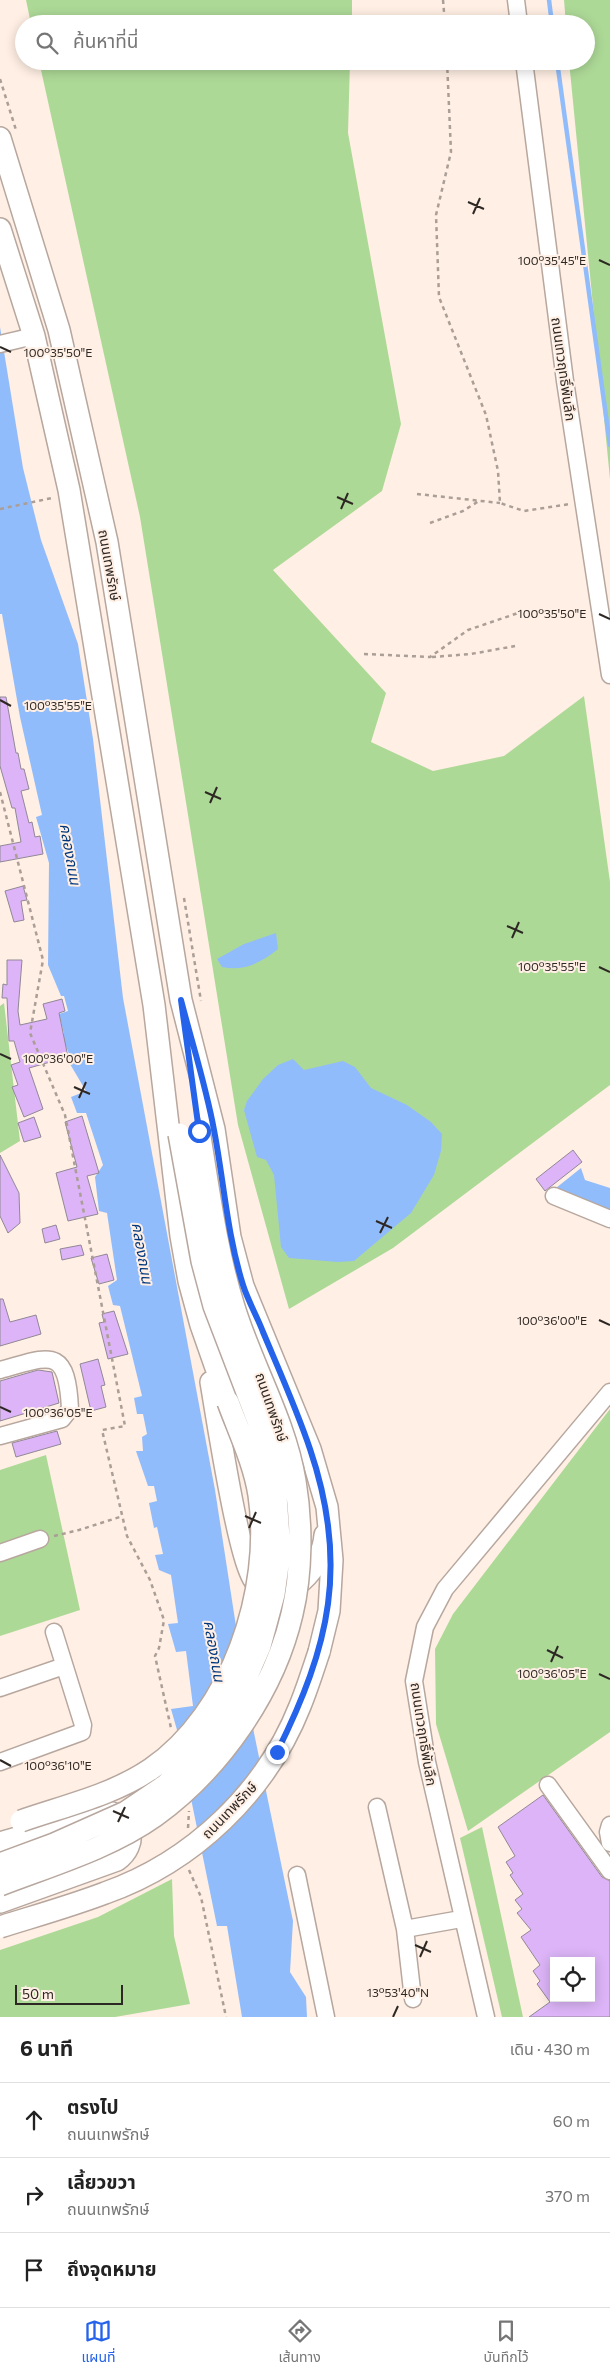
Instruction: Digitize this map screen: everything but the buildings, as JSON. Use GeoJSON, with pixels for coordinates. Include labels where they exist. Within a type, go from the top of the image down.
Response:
{"type":"FeatureCollection","features":[{"type":"Feature","properties":{"kind":"main road","name":"ถนนเทพรักษ์"},"geometry":{"type":"LineString","coordinates":[[0,138],[60,330],[107,542],[181,1000],[214,1129],[230,1237],[243,1286],[310,1449],[327,1507],[332,1560],[329,1611],[319,1652],[300,1707],[277,1752],[249,1793],[210,1833],[160,1868],[107,1893],[0,1927]]}},
{"type":"Feature","properties":{"kind":"main road","name":"ถนนเทพรักษ์"},"geometry":{"type":"LineString","coordinates":[[0,229],[34,336],[69,490],[154,1005],[181,1236],[189,1281],[201,1325],[250,1462],[259,1495],[261,1538],[257,1581],[247,1629],[229,1674],[213,1704],[196,1728],[151,1769],[114,1788],[0,1828]]}},
{"type":"Feature","properties":{"kind":"main road","name":"ถนนเทพรักษ์"},"geometry":{"type":"LineString","coordinates":[[0,1864],[54,1844],[126,1812],[166,1785],[196,1755],[240,1692],[260,1646],[274,1594],[280,1551],[276,1482],[258,1421],[214,1306],[202,1261],[189,1133],[181,1000]]}},
{"type":"Feature","properties":{"kind":"main road","name":"ถนนเทพรักษ์"},"geometry":{"type":"LineString","coordinates":[[0,1885],[115,1839],[154,1816],[192,1786],[226,1747],[256,1701],[276,1661],[292,1614],[300,1552],[295,1480],[277,1417],[234,1309],[154,1005]]}},
{"type":"Feature","properties":{"kind":"main road"},"geometry":{"type":"LineString","coordinates":[[201,1325],[241,1538],[247,1566],[254,1580],[265,1588],[279,1590],[289,1589],[309,1575],[319,1559],[324,1541],[327,1507]]}},
{"type":"Feature","properties":{"kind":"main road"},"geometry":{"type":"LineString","coordinates":[[0,1843],[99,1813],[116,1814],[126,1821],[131,1832],[128,1850],[117,1860],[0,1902]]}},
{"type":"Feature","properties":{"kind":"main road"},"geometry":{"type":"LineString","coordinates":[[0,1850],[99,1813]]}},
{"type":"Feature","properties":{"kind":"main road"},"geometry":{"type":"LineString","coordinates":[[0,1914],[28,1903],[68,1878]]}},
{"type":"Feature","properties":{"kind":"street"},"geometry":{"type":"LineString","coordinates":[[516,0],[518,15]]}},
{"type":"Feature","properties":{"kind":"street","name":"ถนนเทวฤทธิ์พันลึก"},"geometry":{"type":"LineString","coordinates":[[525,70],[565,381],[610,675]]}},
{"type":"Feature","properties":{"kind":"street"},"geometry":{"type":"LineString","coordinates":[[4,343],[34,336]]}},
{"type":"Feature","properties":{"kind":"street"},"geometry":{"type":"LineString","coordinates":[[554,1196],[610,1219]]}},
{"type":"Feature","properties":{"kind":"street"},"geometry":{"type":"LineString","coordinates":[[0,1370],[43,1358],[52,1358],[59,1363],[67,1382],[70,1409],[62,1418],[0,1436]]}},
{"type":"Feature","properties":{"kind":"street","name":"ถนนเทวฤทธิ์พันลึก"},"geometry":{"type":"LineString","coordinates":[[486,2017],[461,1918],[426,1762],[414,1681],[425,1627],[445,1589],[610,1392]]}},
{"type":"Feature","properties":{"kind":"street"},"geometry":{"type":"LineString","coordinates":[[0,1553],[40,1538]]}},
{"type":"Feature","properties":{"kind":"street"},"geometry":{"type":"LineString","coordinates":[[0,1762],[82,1732],[83,1724],[54,1632]]}},
{"type":"Feature","properties":{"kind":"street"},"geometry":{"type":"LineString","coordinates":[[0,1688],[64,1666]]}},
{"type":"Feature","properties":{"kind":"street"},"geometry":{"type":"LineString","coordinates":[[548,1784],[610,1871]]}},
{"type":"Feature","properties":{"kind":"street"},"geometry":{"type":"LineString","coordinates":[[377,1807],[405,1929],[413,1999]]}},
{"type":"Feature","properties":{"kind":"street"},"geometry":{"type":"LineString","coordinates":[[610,1825],[608,1832],[610,1843]]}},
{"type":"Feature","properties":{"kind":"street"},"geometry":{"type":"LineString","coordinates":[[297,1875],[326,2017]]}},
{"type":"Feature","properties":{"kind":"street"},"geometry":{"type":"LineString","coordinates":[[405,1929],[461,1918]]}},
{"type":"Feature","properties":{"kind":"path"},"geometry":{"type":"LineString","coordinates":[[443,0],[444,15]]}},
{"type":"Feature","properties":{"kind":"path"},"geometry":{"type":"LineString","coordinates":[[447,70],[451,152],[436,215],[439,297],[450,329],[464,357],[486,415],[498,471],[500,503]]}},
{"type":"Feature","properties":{"kind":"path"},"geometry":{"type":"LineString","coordinates":[[417,494],[500,503],[524,511],[583,501]]}},
{"type":"Feature","properties":{"kind":"path"},"geometry":{"type":"LineString","coordinates":[[0,509],[44,500]]}},
{"type":"Feature","properties":{"kind":"path"},"geometry":{"type":"LineString","coordinates":[[430,523],[463,511],[480,501]]}},
{"type":"Feature","properties":{"kind":"path"},"geometry":{"type":"LineString","coordinates":[[430,657],[468,630],[524,610]]}},
{"type":"Feature","properties":{"kind":"path"},"geometry":{"type":"LineString","coordinates":[[364,654],[430,657],[471,654],[515,646]]}},
{"type":"Feature","properties":{"kind":"path"},"geometry":{"type":"LineString","coordinates":[[0,792],[43,960],[30,1033],[65,1115],[125,1426],[102,1430],[128,1536],[150,1580],[164,1620],[159,1648],[155,1656],[172,1732]]}},
{"type":"Feature","properties":{"kind":"path"},"geometry":{"type":"LineString","coordinates":[[40,1538],[79,1530],[122,1516]]}},
{"type":"Feature","properties":{"kind":"path"},"geometry":{"type":"LineString","coordinates":[[188,1830],[189,1805]]}},
{"type":"Feature","properties":{"kind":"path"},"geometry":{"type":"LineString","coordinates":[[186,1864],[201,1897],[226,2017]]}},
{"type":"Feature","properties":{"kind":"green space"},"geometry":{"type":"Polygon","coordinates":[[[26,0],[352,0],[352,15],[29,15],[26,0]]]}},
{"type":"Feature","properties":{"kind":"green space"},"geometry":{"type":"Polygon","coordinates":[[[564,0],[610,0],[610,479],[570,70],[595,70],[595,15],[565,15],[564,0]]]}},
{"type":"Feature","properties":{"kind":"green space"},"geometry":{"type":"Polygon","coordinates":[[[41,70],[350,70],[348,133],[401,424],[382,491],[273,570],[386,693],[371,742],[433,771],[504,756],[584,696],[610,882],[610,1085],[393,1248],[289,1309],[238,1125],[140,517],[41,70]]]}},
{"type":"Feature","properties":{"kind":"green space"},"geometry":{"type":"Polygon","coordinates":[[[4,1003],[20,1141],[0,1153],[0,1006],[4,1003]]]}},
{"type":"Feature","properties":{"kind":"green space"},"geometry":{"type":"Polygon","coordinates":[[[610,1409],[610,1732],[468,1831],[436,1724],[435,1649],[453,1614],[610,1409]]]}},
{"type":"Feature","properties":{"kind":"green space"},"geometry":{"type":"Polygon","coordinates":[[[46,1455],[80,1610],[0,1636],[0,1470],[46,1455]]]}},
{"type":"Feature","properties":{"kind":"green space"},"geometry":{"type":"Polygon","coordinates":[[[482,1827],[523,2017],[502,2017],[460,1838],[482,1827]]]}},
{"type":"Feature","properties":{"kind":"green space"},"geometry":{"type":"Polygon","coordinates":[[[172,1879],[174,1936],[190,2004],[115,2017],[0,2017],[0,1950],[98,1917],[172,1879]]]}},
{"type":"Feature","properties":{"kind":"water","name":"คลองถนน"},"geometry":{"type":"Polygon","coordinates":[[[0,327],[23,468],[41,540],[78,644],[93,739],[123,998],[215,1490],[248,1704],[293,1921],[290,1972],[306,1997],[307,2017],[242,2017],[227,1926],[217,1926],[177,1730],[171,1709],[193,1706],[186,1651],[176,1652],[168,1624],[178,1623],[171,1575],[159,1570],[155,1555],[163,1554],[157,1527],[154,1528],[149,1503],[157,1501],[154,1486],[148,1486],[136,1451],[143,1451],[142,1437],[147,1434],[143,1414],[137,1414],[134,1398],[142,1396],[120,1306],[113,1305],[108,1286],[117,1280],[107,1213],[99,1211],[95,1177],[103,1165],[86,1113],[77,1113],[71,1097],[86,1091],[67,1059],[70,1056],[64,1042],[58,1035],[64,1034],[59,1014],[68,1011],[64,996],[61,996],[48,965],[49,863],[36,817],[42,815],[20,717],[2,614],[0,614],[0,327]]]}},
{"type":"Feature","properties":{"kind":"water"},"geometry":{"type":"Polygon","coordinates":[[[276,933],[278,949],[252,965],[238,968],[222,967],[217,959],[244,944],[276,933]]]}},
{"type":"Feature","properties":{"kind":"water"},"geometry":{"type":"Polygon","coordinates":[[[293,1059],[304,1070],[343,1061],[355,1067],[371,1088],[407,1105],[431,1122],[442,1134],[441,1151],[434,1175],[411,1213],[354,1261],[338,1262],[289,1258],[281,1247],[274,1175],[266,1160],[257,1157],[244,1110],[247,1101],[263,1079],[278,1065],[293,1059]]]}},
{"type":"Feature","properties":{"kind":"water"},"geometry":{"type":"Polygon","coordinates":[[[581,1168],[585,1180],[610,1188],[610,1212],[558,1194],[556,1188],[581,1168]]]}},
{"type":"Feature","properties":{"kind":"waterway"},"geometry":{"type":"LineString","coordinates":[[549,0],[551,15]]}},
{"type":"Feature","properties":{"kind":"waterway"},"geometry":{"type":"LineString","coordinates":[[558,70],[610,445]]}},
{"type":"Feature","properties":{"kind":"route"},"geometry":{"type":"LineString","coordinates":[[199,1131],[181,1000],[214,1129],[230,1237],[243,1286],[310,1449],[327,1507],[332,1560],[329,1611],[319,1652],[300,1707],[277,1752]]}}]}
